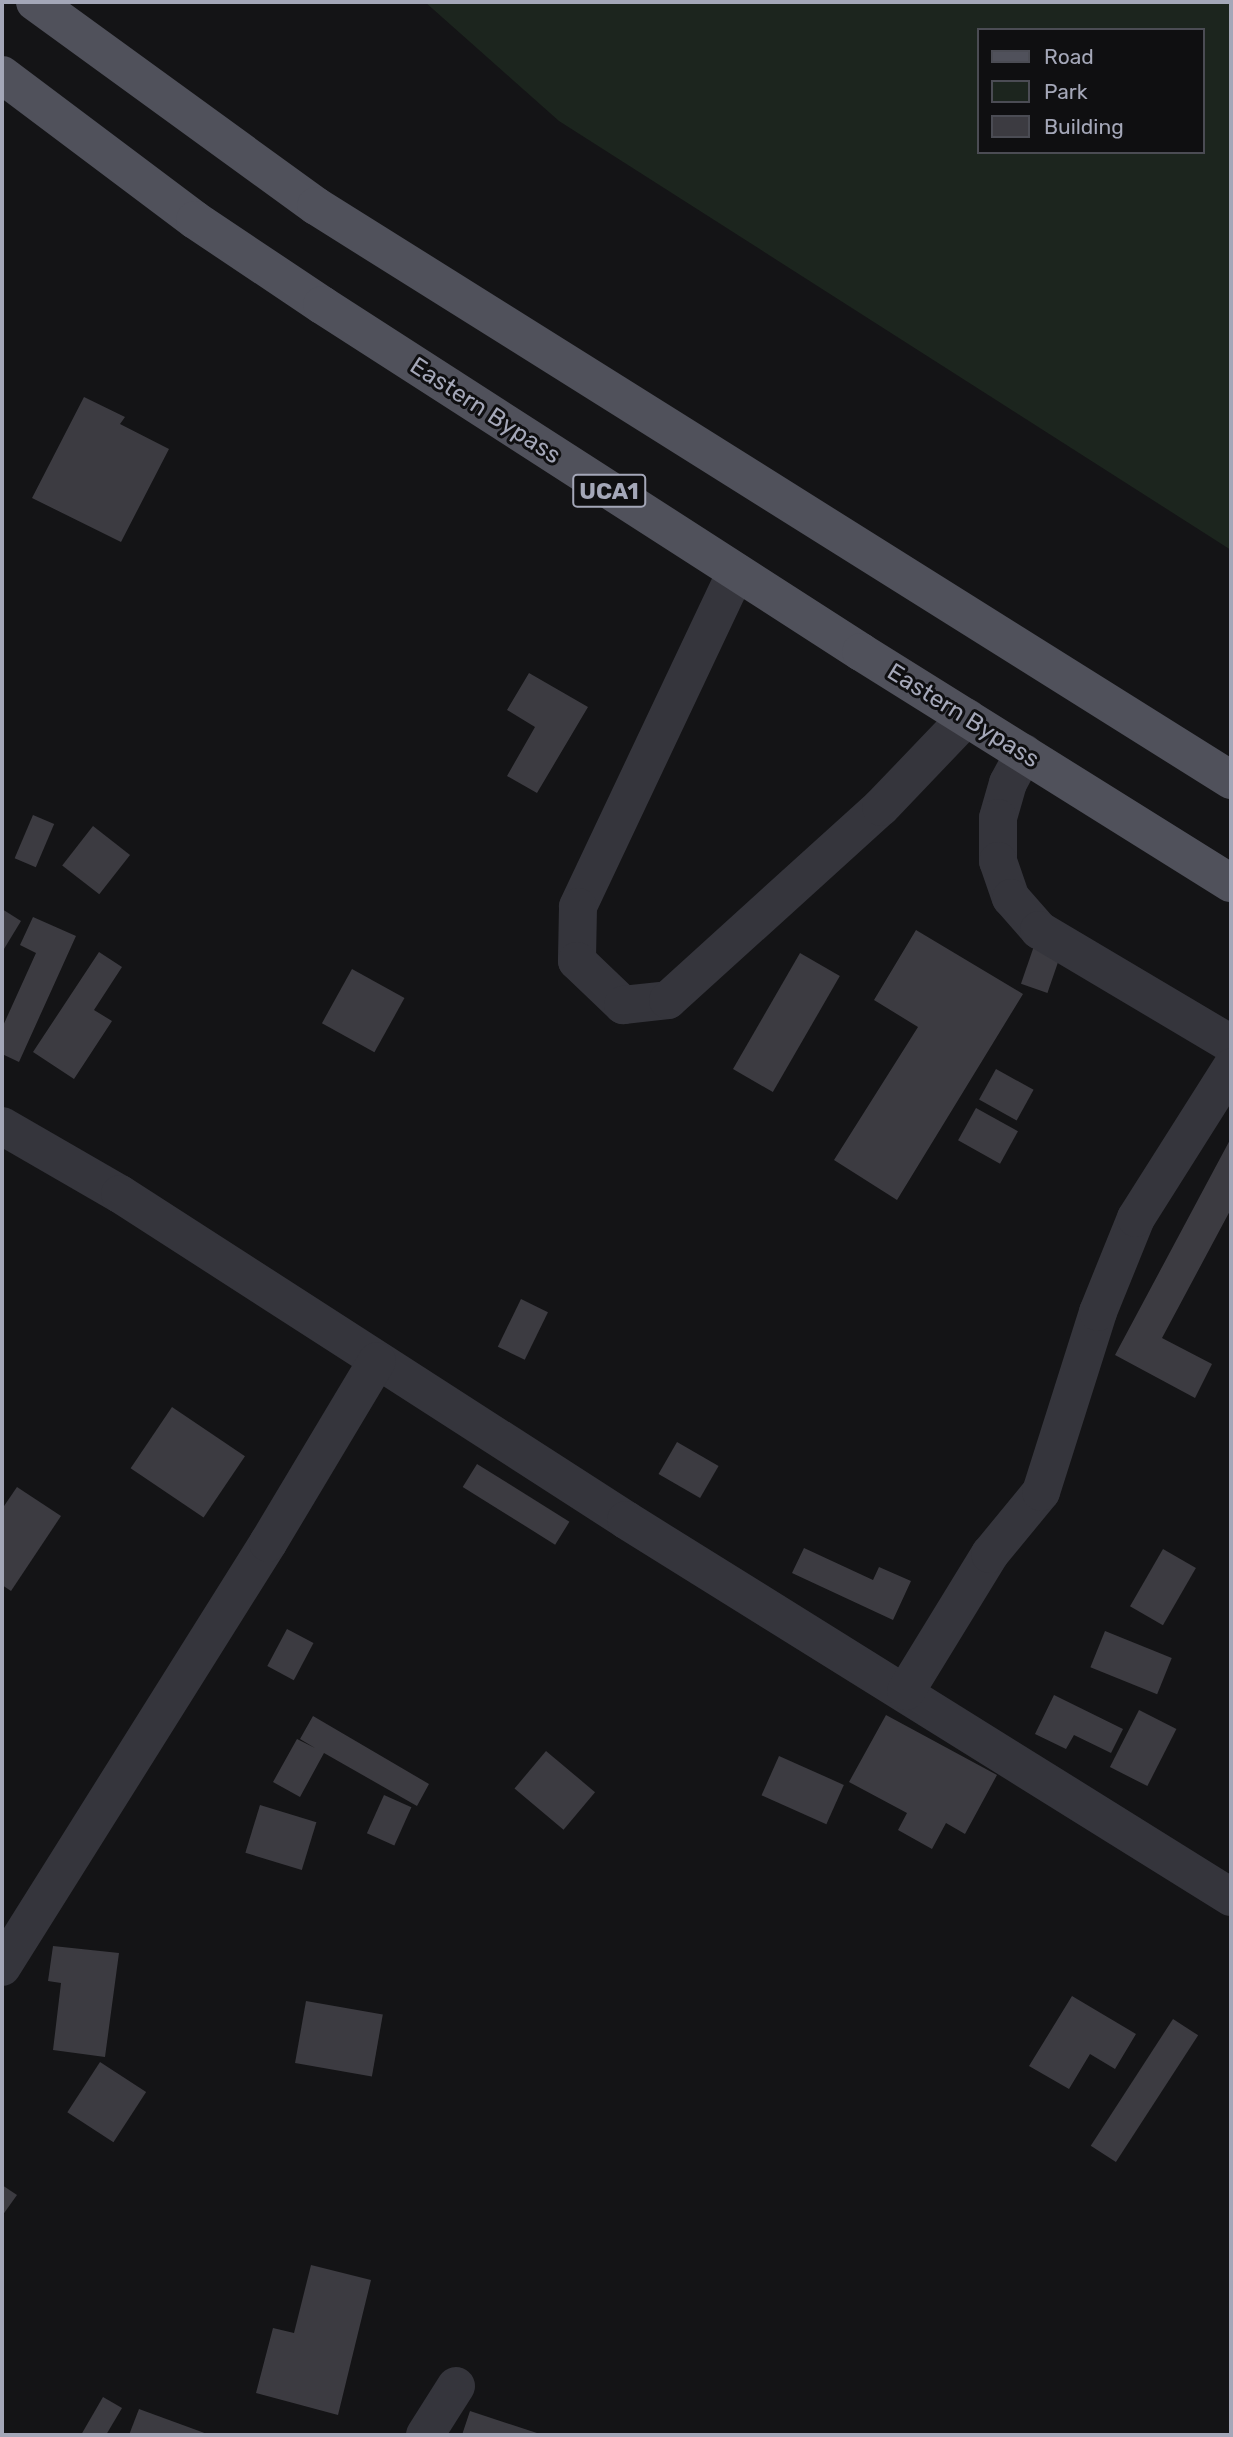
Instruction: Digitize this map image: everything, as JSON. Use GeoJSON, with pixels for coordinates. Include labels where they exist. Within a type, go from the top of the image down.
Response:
{"type":"FeatureCollection","features":[{"type":"Feature","properties":{"kind":"main road"},"geometry":{"type":"LineString","coordinates":[[34,2],[316,206],[1231,780]]}},
{"type":"Feature","properties":{"kind":"main road","name":"Eastern Bypass"},"geometry":{"type":"LineString","coordinates":[[2,75],[195,220],[736,572],[1231,883]]}},
{"type":"Feature","properties":{"kind":"street"},"geometry":{"type":"LineString","coordinates":[[736,572],[578,907],[577,961],[623,1004],[668,1000],[881,807],[967,717]]}},
{"type":"Feature","properties":{"kind":"street"},"geometry":{"type":"LineString","coordinates":[[1024,753],[1008,783],[998,818],[998,861],[1012,898],[1039,930],[1231,1044]]}},
{"type":"Feature","properties":{"kind":"street"},"geometry":{"type":"LineString","coordinates":[[905,1691],[990,1554],[1041,1492],[1098,1311],[1136,1218],[1231,1068]]}},
{"type":"Feature","properties":{"kind":"street"},"geometry":{"type":"LineString","coordinates":[[2,1126],[120,1194],[377,1361],[1231,1897]]}},
{"type":"Feature","properties":{"kind":"street"},"geometry":{"type":"LineString","coordinates":[[2,1967],[268,1543],[377,1361]]}},
{"type":"Feature","properties":{"kind":"street"},"geometry":{"type":"LineString","coordinates":[[425,2435],[456,2386]]}},
{"type":"Feature","properties":{"kind":"green space"},"geometry":{"type":"Polygon","coordinates":[[[425,2],[1231,2],[1231,550],[559,121],[425,2]]]}},
{"type":"Feature","properties":{"kind":"building"},"geometry":{"type":"Polygon","coordinates":[[[84,397],[125,417],[120,424],[169,449],[121,542],[32,498],[84,397]]]}},
{"type":"Feature","properties":{"kind":"building"},"geometry":{"type":"Polygon","coordinates":[[[529,673],[588,707],[537,793],[507,776],[535,727],[507,710],[529,673]]]}},
{"type":"Feature","properties":{"kind":"building"},"geometry":{"type":"Polygon","coordinates":[[[33,815],[54,824],[36,867],[15,858],[33,815]]]}},
{"type":"Feature","properties":{"kind":"building"},"geometry":{"type":"Polygon","coordinates":[[[93,826],[130,855],[99,894],[62,865],[93,826]]]}},
{"type":"Feature","properties":{"kind":"building"},"geometry":{"type":"Polygon","coordinates":[[[2,909],[21,921],[4,949],[2,948],[2,909]]]}},
{"type":"Feature","properties":{"kind":"building"},"geometry":{"type":"Polygon","coordinates":[[[33,917],[76,936],[19,1062],[2,1054],[2,1028],[36,953],[20,945],[33,917]]]}},
{"type":"Feature","properties":{"kind":"building"},"geometry":{"type":"Polygon","coordinates":[[[916,930],[1023,994],[897,1200],[834,1160],[918,1027],[874,1000],[916,930]]]}},
{"type":"Feature","properties":{"kind":"building"},"geometry":{"type":"Polygon","coordinates":[[[1034,946],[1060,955],[1047,993],[1021,984],[1034,946]]]}},
{"type":"Feature","properties":{"kind":"building"},"geometry":{"type":"Polygon","coordinates":[[[99,952],[122,967],[94,1010],[112,1021],[74,1079],[33,1052],[99,952]]]}},
{"type":"Feature","properties":{"kind":"building"},"geometry":{"type":"Polygon","coordinates":[[[800,953],[840,976],[773,1092],[733,1069],[800,953]]]}},
{"type":"Feature","properties":{"kind":"building"},"geometry":{"type":"Polygon","coordinates":[[[352,969],[404,998],[374,1052],[322,1023],[352,969]]]}},
{"type":"Feature","properties":{"kind":"building"},"geometry":{"type":"Polygon","coordinates":[[[996,1069],[1034,1090],[1017,1120],[979,1100],[996,1069]]]}},
{"type":"Feature","properties":{"kind":"building"},"geometry":{"type":"Polygon","coordinates":[[[976,1108],[1018,1131],[1000,1164],[958,1140],[976,1108]]]}},
{"type":"Feature","properties":{"kind":"building"},"geometry":{"type":"Polygon","coordinates":[[[1231,1138],[1231,1209],[1162,1338],[1212,1364],[1195,1398],[1115,1355],[1231,1138]]]}},
{"type":"Feature","properties":{"kind":"building"},"geometry":{"type":"Polygon","coordinates":[[[521,1299],[548,1312],[525,1360],[498,1347],[521,1299]]]}},
{"type":"Feature","properties":{"kind":"building"},"geometry":{"type":"Polygon","coordinates":[[[172,1407],[245,1456],[204,1518],[131,1468],[172,1407]]]}},
{"type":"Feature","properties":{"kind":"building"},"geometry":{"type":"Polygon","coordinates":[[[677,1442],[719,1466],[700,1498],[658,1474],[677,1442]]]}},
{"type":"Feature","properties":{"kind":"building"},"geometry":{"type":"Polygon","coordinates":[[[477,1464],[569,1522],[555,1545],[463,1487],[477,1464]]]}},
{"type":"Feature","properties":{"kind":"building"},"geometry":{"type":"Polygon","coordinates":[[[17,1487],[61,1516],[11,1591],[2,1585],[2,1509],[17,1487]]]}},
{"type":"Feature","properties":{"kind":"building"},"geometry":{"type":"Polygon","coordinates":[[[804,1548],[873,1580],[879,1567],[911,1581],[893,1620],[792,1573],[804,1548]]]}},
{"type":"Feature","properties":{"kind":"building"},"geometry":{"type":"Polygon","coordinates":[[[1163,1549],[1196,1568],[1163,1625],[1130,1606],[1163,1549]]]}},
{"type":"Feature","properties":{"kind":"building"},"geometry":{"type":"Polygon","coordinates":[[[287,1629],[313,1643],[294,1680],[267,1666],[287,1629]]]}},
{"type":"Feature","properties":{"kind":"building"},"geometry":{"type":"Polygon","coordinates":[[[1105,1631],[1172,1658],[1157,1694],[1090,1667],[1105,1631]]]}},
{"type":"Feature","properties":{"kind":"building"},"geometry":{"type":"Polygon","coordinates":[[[1054,1695],[1123,1729],[1111,1753],[1074,1735],[1066,1749],[1035,1734],[1054,1695]]]}},
{"type":"Feature","properties":{"kind":"building"},"geometry":{"type":"Polygon","coordinates":[[[1139,1710],[1176,1729],[1147,1786],[1110,1767],[1139,1710]]]}},
{"type":"Feature","properties":{"kind":"building"},"geometry":{"type":"Polygon","coordinates":[[[886,1715],[997,1775],[965,1834],[946,1823],[932,1849],[898,1830],[907,1813],[849,1782],[886,1715]]]}},
{"type":"Feature","properties":{"kind":"building"},"geometry":{"type":"Polygon","coordinates":[[[313,1716],[429,1784],[417,1806],[324,1753],[300,1797],[273,1782],[297,1739],[315,1748],[300,1739],[313,1716]]]}},
{"type":"Feature","properties":{"kind":"building"},"geometry":{"type":"Polygon","coordinates":[[[546,1751],[595,1792],[564,1830],[515,1789],[546,1751]]]}},
{"type":"Feature","properties":{"kind":"building"},"geometry":{"type":"Polygon","coordinates":[[[779,1756],[844,1785],[826,1824],[762,1795],[779,1756]]]}},
{"type":"Feature","properties":{"kind":"building"},"geometry":{"type":"Polygon","coordinates":[[[384,1795],[411,1807],[394,1846],[367,1833],[384,1795]]]}},
{"type":"Feature","properties":{"kind":"building"},"geometry":{"type":"Polygon","coordinates":[[[260,1805],[316,1822],[302,1870],[245,1853],[260,1805]]]}},
{"type":"Feature","properties":{"kind":"building"},"geometry":{"type":"Polygon","coordinates":[[[53,1946],[119,1953],[105,2057],[53,2050],[61,1983],[48,1981],[53,1946]]]}},
{"type":"Feature","properties":{"kind":"building"},"geometry":{"type":"Polygon","coordinates":[[[1072,1996],[1136,2034],[1115,2069],[1090,2054],[1069,2089],[1029,2066],[1072,1996]]]}},
{"type":"Feature","properties":{"kind":"building"},"geometry":{"type":"Polygon","coordinates":[[[306,2001],[383,2015],[372,2077],[295,2063],[306,2001]]]}},
{"type":"Feature","properties":{"kind":"building"},"geometry":{"type":"Polygon","coordinates":[[[1173,2019],[1198,2035],[1116,2162],[1091,2146],[1173,2019]]]}},
{"type":"Feature","properties":{"kind":"building"},"geometry":{"type":"Polygon","coordinates":[[[100,2062],[146,2092],[113,2142],[67,2112],[100,2062]]]}},
{"type":"Feature","properties":{"kind":"building"},"geometry":{"type":"Polygon","coordinates":[[[2,2185],[17,2195],[2,2216],[2,2185]]]}},
{"type":"Feature","properties":{"kind":"building"},"geometry":{"type":"Polygon","coordinates":[[[311,2265],[371,2280],[338,2415],[256,2393],[273,2328],[294,2333],[311,2265]]]}},
{"type":"Feature","properties":{"kind":"building"},"geometry":{"type":"Polygon","coordinates":[[[103,2397],[122,2408],[106,2435],[81,2435],[103,2397]]]}},
{"type":"Feature","properties":{"kind":"building"},"geometry":{"type":"Polygon","coordinates":[[[139,2409],[210,2435],[129,2435],[139,2409]]]}},
{"type":"Feature","properties":{"kind":"building"},"geometry":{"type":"Polygon","coordinates":[[[470,2411],[543,2435],[462,2435],[470,2411]]]}}]}
